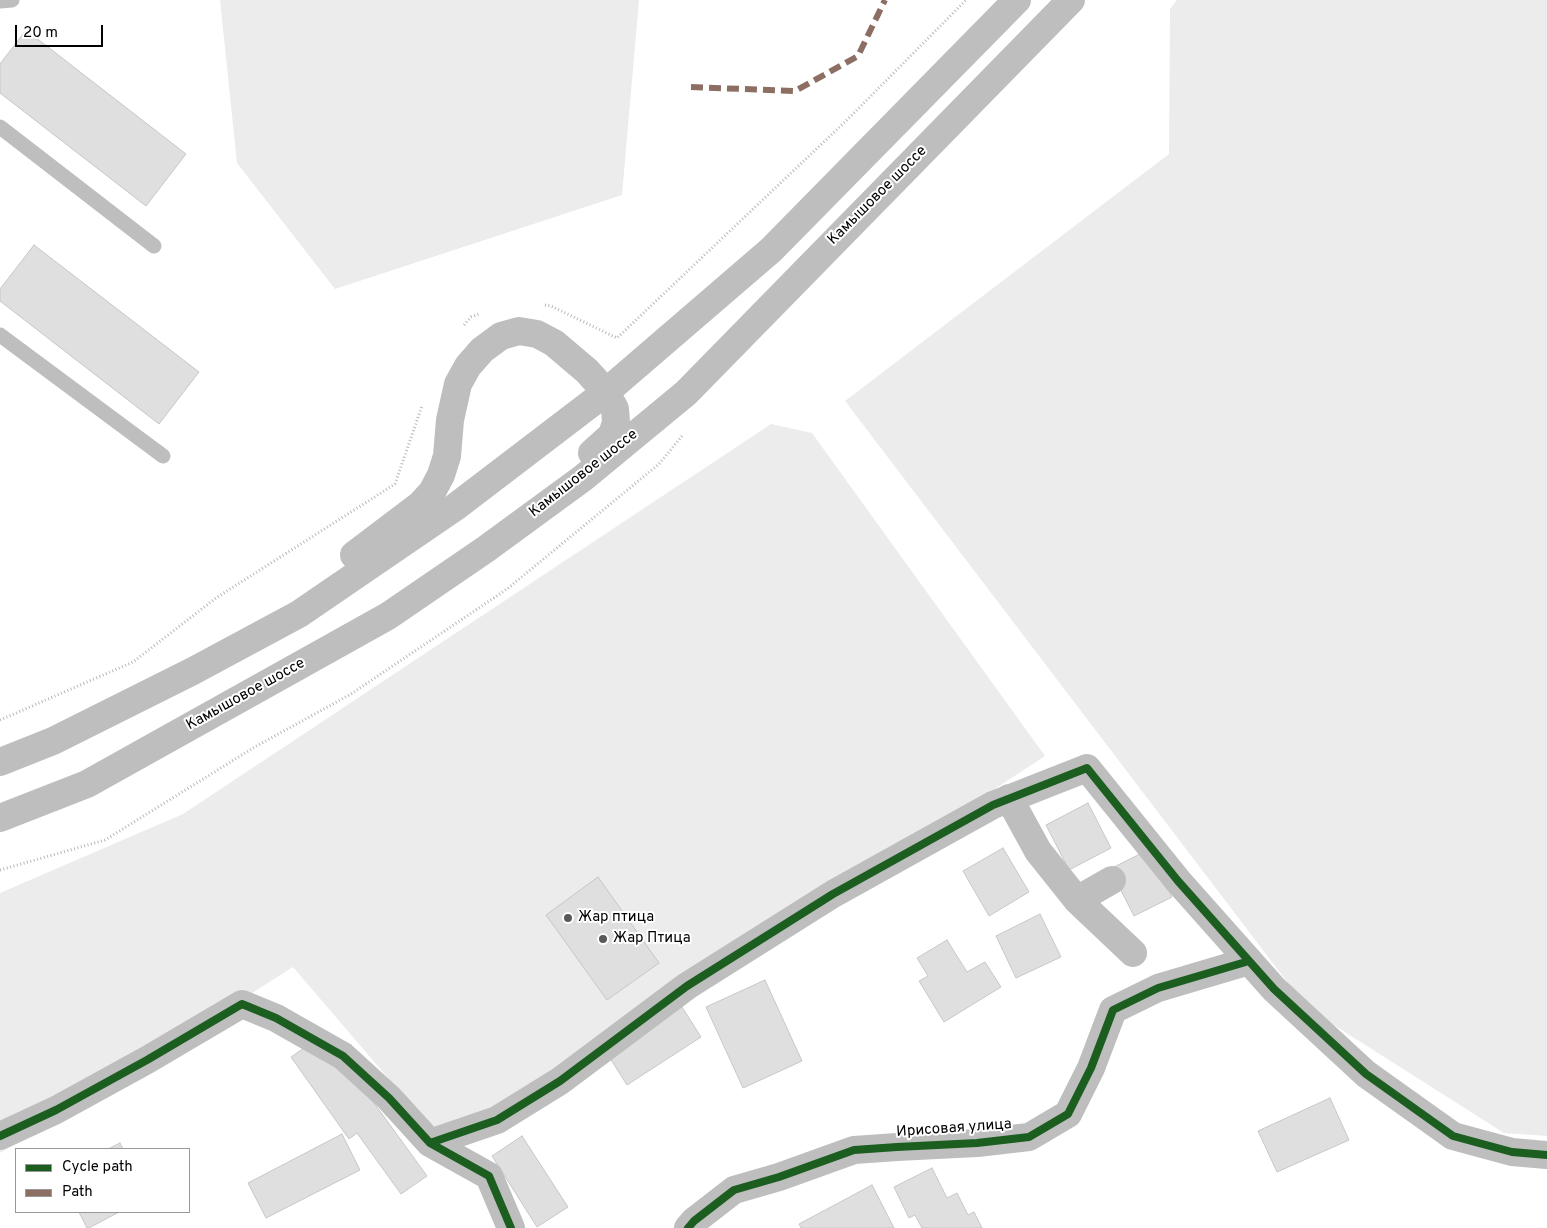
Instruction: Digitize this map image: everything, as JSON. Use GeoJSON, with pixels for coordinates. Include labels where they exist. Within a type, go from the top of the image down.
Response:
{"type":"FeatureCollection","features":[{"type":"Feature","properties":{"kind":"main road"},"geometry":{"type":"LineString","coordinates":[[0,762],[53,741],[193,671],[299,614],[454,508],[606,392],[771,250],[1017,0]]}},
{"type":"Feature","properties":{"kind":"main road","name":"Камышовое шоссе"},"geometry":{"type":"LineString","coordinates":[[0,818],[95,780],[388,616],[486,549],[583,478],[686,393],[1071,0]]}},
{"type":"Feature","properties":{"kind":"main road"},"geometry":{"type":"LineString","coordinates":[[299,614],[317,587],[340,564],[420,506],[432,492],[441,476],[446,456],[450,420],[458,384],[468,366],[482,350],[501,336],[519,331],[537,334],[554,343],[587,371],[606,392],[615,409],[616,422],[612,435],[603,445],[519,511],[501,528],[486,549]]}},
{"type":"Feature","properties":{"kind":"main road"},"geometry":{"type":"LineString","coordinates":[[430,1143],[497,1120],[560,1081],[687,986],[833,894],[993,805],[1087,768],[1178,881],[1274,989],[1366,1074],[1453,1136],[1512,1152],[1547,1155]]}},
{"type":"Feature","properties":{"kind":"main road"},"geometry":{"type":"LineString","coordinates":[[1009,798],[1038,851],[1077,900],[1133,953]]}},
{"type":"Feature","properties":{"kind":"main road"},"geometry":{"type":"LineString","coordinates":[[1077,900],[1112,880]]}},
{"type":"Feature","properties":{"kind":"main road","name":"Ирисовая улица"},"geometry":{"type":"LineString","coordinates":[[688,1228],[694,1221],[734,1190],[779,1177],[854,1150],[897,1146],[977,1143],[1029,1137],[1068,1114],[1091,1068],[1113,1010],[1158,988],[1249,961]]}},
{"type":"Feature","properties":{"kind":"main road"},"geometry":{"type":"LineString","coordinates":[[0,1136],[56,1110],[147,1060],[242,1004],[276,1018],[344,1056],[389,1098],[430,1143],[489,1176],[511,1228]]}},
{"type":"Feature","properties":{"kind":"lane"},"geometry":{"type":"LineString","coordinates":[[0,1],[12,0]]}},
{"type":"Feature","properties":{"kind":"lane"},"geometry":{"type":"LineString","coordinates":[[0,127],[154,246]]}},
{"type":"Feature","properties":{"kind":"lane"},"geometry":{"type":"LineString","coordinates":[[0,335],[163,456]]}},
{"type":"Feature","properties":{"kind":"path"},"geometry":{"type":"LineString","coordinates":[[0,870],[105,840],[253,748]]}},
{"type":"Feature","properties":{"kind":"shaded area"},"geometry":{"type":"Polygon","coordinates":[[[220,0],[639,0],[622,195],[335,289],[237,163],[220,0]]]}},
{"type":"Feature","properties":{"kind":"shaded area"},"geometry":{"type":"Polygon","coordinates":[[[1177,0],[1547,0],[1547,1136],[1504,1133],[1307,1008],[845,401],[1169,154],[1170,9],[1177,0]]]}},
{"type":"Feature","properties":{"kind":"shaded area"},"geometry":{"type":"Polygon","coordinates":[[[771,424],[812,433],[1045,756],[876,867],[441,1140],[293,967],[0,1153],[0,893],[183,814],[771,424]]]}},
{"type":"Feature","properties":{"kind":"building"},"geometry":{"type":"Polygon","coordinates":[[[26,30],[186,154],[146,206],[0,93],[0,64],[26,30]]]}},
{"type":"Feature","properties":{"kind":"building"},"geometry":{"type":"Polygon","coordinates":[[[34,245],[199,372],[159,424],[0,301],[0,289],[34,245]]]}},
{"type":"Feature","properties":{"kind":"building"},"geometry":{"type":"Polygon","coordinates":[[[1088,803],[1111,848],[1069,870],[1046,825],[1088,803]]]}},
{"type":"Feature","properties":{"kind":"building"},"geometry":{"type":"Polygon","coordinates":[[[1003,848],[1029,892],[989,916],[963,871],[1003,848]]]}},
{"type":"Feature","properties":{"kind":"building"},"geometry":{"type":"Polygon","coordinates":[[[1148,850],[1172,897],[1134,916],[1110,869],[1148,850]]]}},
{"type":"Feature","properties":{"kind":"building","name":"Жар Птица"},"geometry":{"type":"Polygon","coordinates":[[[598,877],[659,963],[607,1000],[546,915],[598,877]]]}},
{"type":"Feature","properties":{"kind":"building"},"geometry":{"type":"Polygon","coordinates":[[[1040,914],[1061,957],[1016,978],[996,936],[1040,914]]]}},
{"type":"Feature","properties":{"kind":"building"},"geometry":{"type":"Polygon","coordinates":[[[947,940],[967,972],[985,962],[1001,987],[944,1022],[919,981],[928,976],[917,958],[947,940]]]}},
{"type":"Feature","properties":{"kind":"building"},"geometry":{"type":"Polygon","coordinates":[[[765,980],[802,1061],[743,1088],[706,1007],[765,980]]]}},
{"type":"Feature","properties":{"kind":"building"},"geometry":{"type":"Polygon","coordinates":[[[682,1007],[701,1037],[627,1085],[608,1055],[682,1007]]]}},
{"type":"Feature","properties":{"kind":"building"},"geometry":{"type":"Polygon","coordinates":[[[307,1046],[361,1085],[427,1176],[401,1194],[357,1133],[349,1139],[291,1057],[307,1046]]]}},
{"type":"Feature","properties":{"kind":"building"},"geometry":{"type":"Polygon","coordinates":[[[1330,1098],[1349,1140],[1277,1172],[1258,1131],[1330,1098]]]}},
{"type":"Feature","properties":{"kind":"building"},"geometry":{"type":"Polygon","coordinates":[[[342,1134],[360,1170],[266,1218],[248,1183],[342,1134]]]}},
{"type":"Feature","properties":{"kind":"building"},"geometry":{"type":"Polygon","coordinates":[[[522,1136],[568,1207],[537,1227],[492,1156],[522,1136]]]}},
{"type":"Feature","properties":{"kind":"building"},"geometry":{"type":"Polygon","coordinates":[[[120,1143],[122,1148],[110,1148],[120,1143]]]}},
{"type":"Feature","properties":{"kind":"building"},"geometry":{"type":"Polygon","coordinates":[[[932,1168],[947,1198],[957,1193],[968,1215],[974,1212],[982,1228],[922,1228],[915,1215],[909,1218],[894,1187],[932,1168]]]}},
{"type":"Feature","properties":{"kind":"building"},"geometry":{"type":"Polygon","coordinates":[[[872,1185],[894,1228],[801,1228],[799,1224],[872,1185]]]}},
{"type":"Feature","properties":{"kind":"building"},"geometry":{"type":"Polygon","coordinates":[[[80,1213],[117,1213],[89,1228],[87,1228],[80,1213]]]}},
{"type":"Feature","properties":{"kind":"marked path"},"geometry":{"type":"LineString","coordinates":[[691,87],[795,91],[858,56],[885,0]]}},
{"type":"Feature","properties":{"kind":"cycle path"},"geometry":{"type":"LineString","coordinates":[[430,1143],[497,1120],[560,1081],[687,986],[833,894],[993,805],[1087,768],[1178,881],[1274,989],[1366,1074],[1453,1136],[1512,1152],[1547,1155]]}},
{"type":"Feature","properties":{"kind":"cycle path"},"geometry":{"type":"LineString","coordinates":[[688,1228],[694,1221],[734,1190],[779,1177],[854,1150],[977,1143],[1029,1137],[1068,1114],[1091,1068],[1113,1010],[1158,988],[1249,961]]}},
{"type":"Feature","properties":{"kind":"cycle path"},"geometry":{"type":"LineString","coordinates":[[0,1136],[56,1110],[147,1060],[242,1004],[276,1018],[343,1056],[389,1098],[430,1143],[489,1176],[511,1228]]}},
{"type":"Feature","properties":{"kind":"place","name":"Жар птица"},"geometry":{"type":"Point","coordinates":[568,918]}},
{"type":"Feature","properties":{"kind":"place","name":"Жар Птица"},"geometry":{"type":"Point","coordinates":[603,939]}}]}
